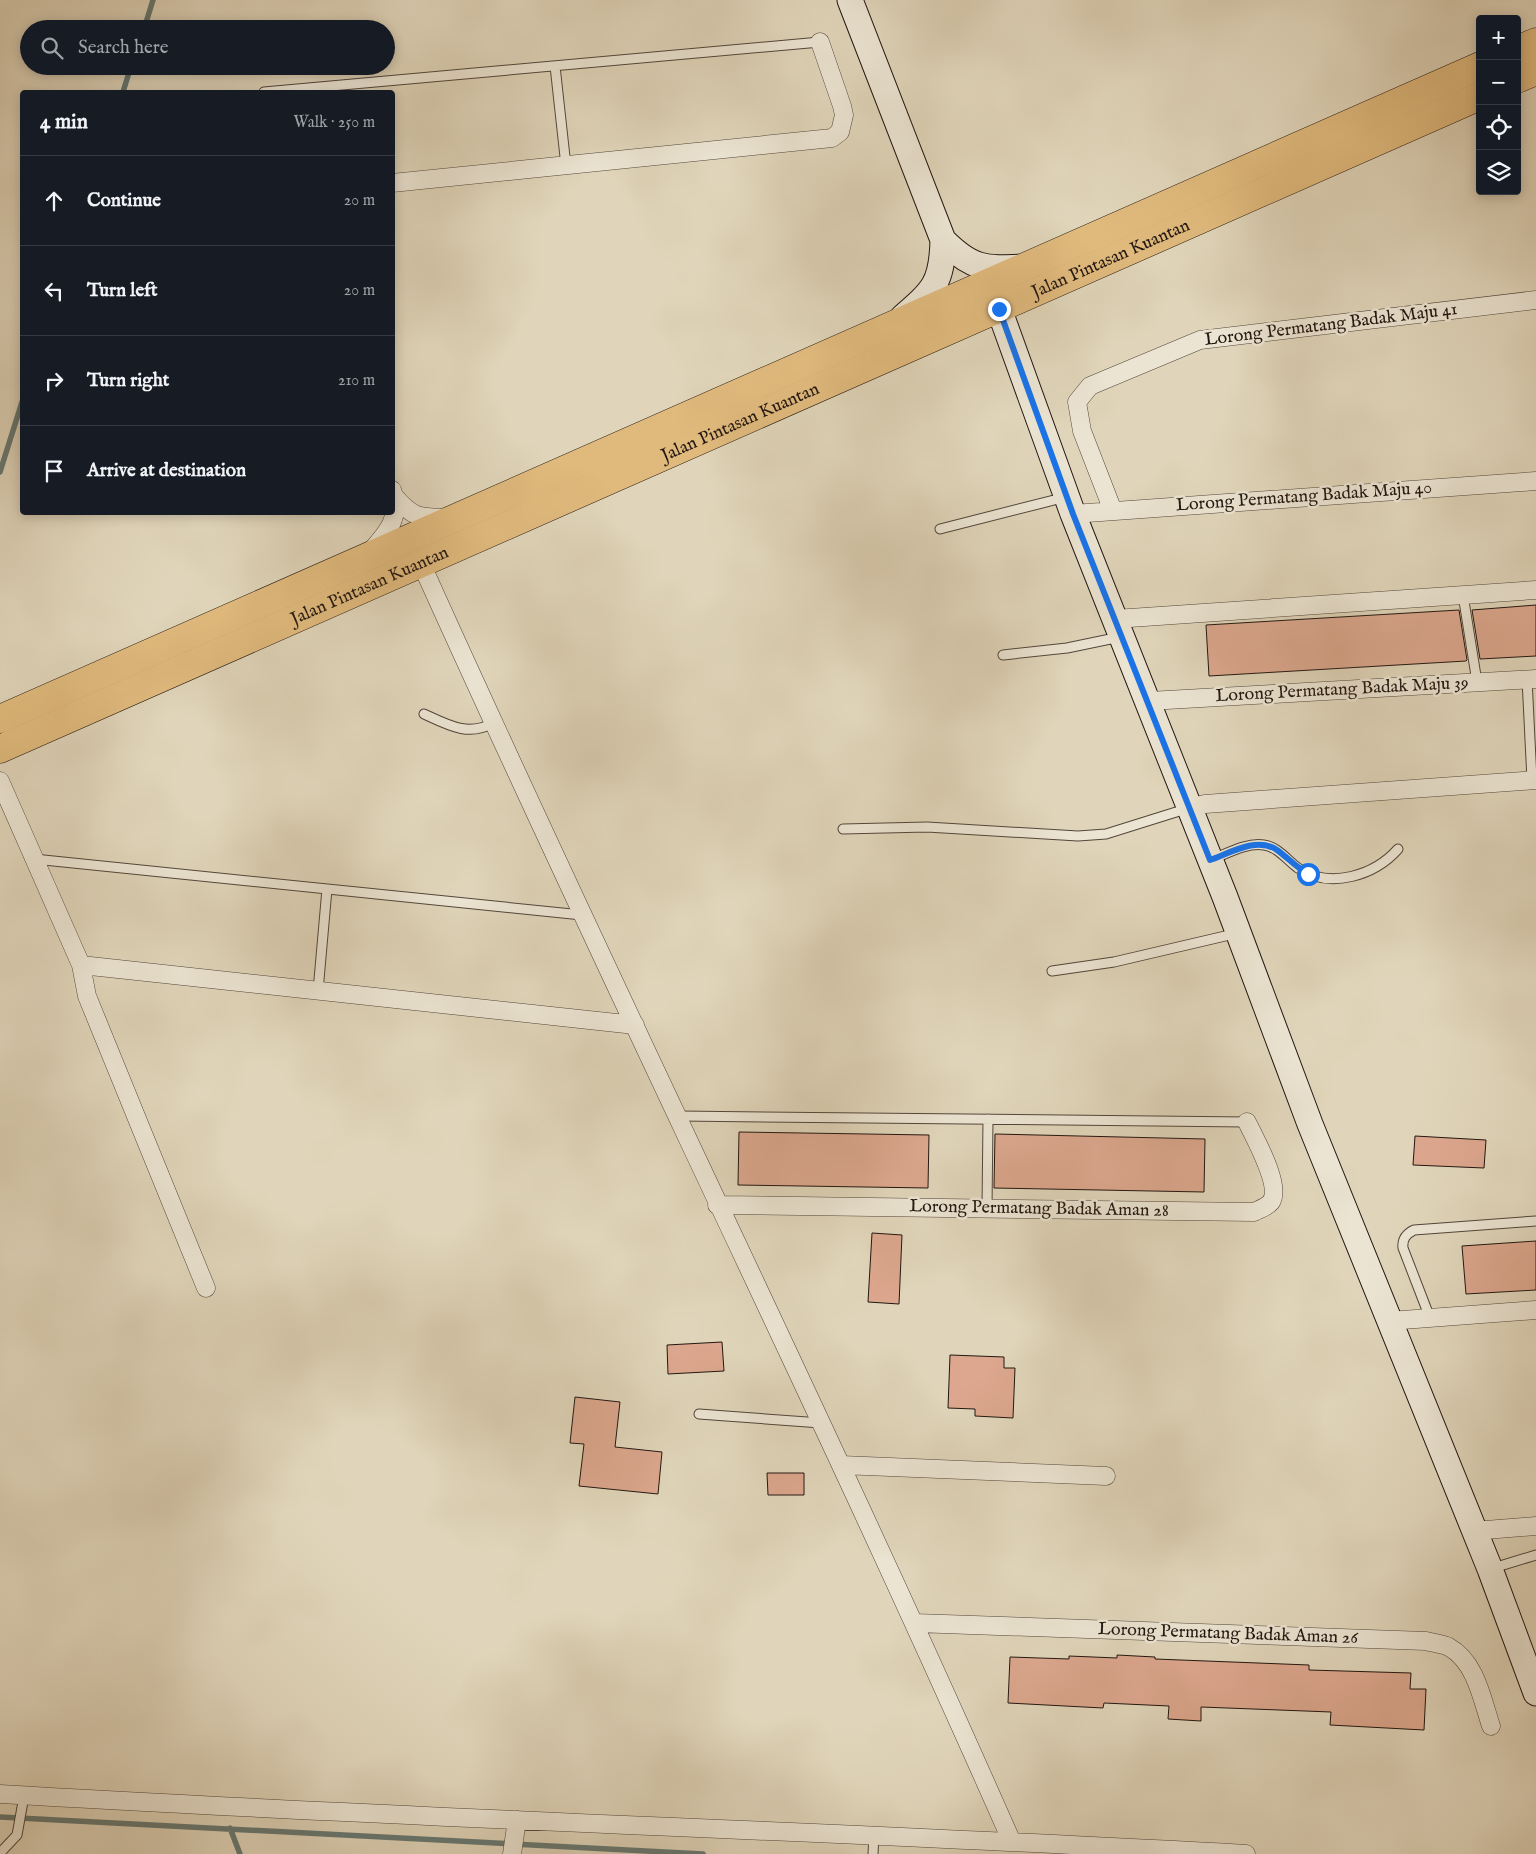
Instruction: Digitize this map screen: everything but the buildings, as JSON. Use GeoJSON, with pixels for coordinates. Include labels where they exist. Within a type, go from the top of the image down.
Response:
{"type":"FeatureCollection","features":[{"type":"Feature","properties":{"kind":"highway"},"geometry":{"type":"LineString","coordinates":[[1521,48],[1536,42]]}},
{"type":"Feature","properties":{"kind":"highway","name":"Jalan Pintasan Kuantan"},"geometry":{"type":"LineString","coordinates":[[0,719],[1476,68]]}},
{"type":"Feature","properties":{"kind":"highway"},"geometry":{"type":"LineString","coordinates":[[1521,77],[1536,71]]}},
{"type":"Feature","properties":{"kind":"highway","name":"Jalan Pintasan Kuantan"},"geometry":{"type":"LineString","coordinates":[[0,749],[1476,98]]}},
{"type":"Feature","properties":{"kind":"street"},"geometry":{"type":"LineString","coordinates":[[850,0],[943,240],[941,274],[934,287],[923,300],[895,324]]}},
{"type":"Feature","properties":{"kind":"street"},"geometry":{"type":"LineString","coordinates":[[395,183],[832,138],[840,132],[844,115],[820,42]]}},
{"type":"Feature","properties":{"kind":"street"},"geometry":{"type":"LineString","coordinates":[[943,240],[968,262],[998,268],[1024,267]]}},
{"type":"Feature","properties":{"kind":"street","name":"Lorong Permatang Badak Maju 41"},"geometry":{"type":"LineString","coordinates":[[1113,511],[1082,431],[1076,402],[1090,386],[1200,340],[1536,300]]}},
{"type":"Feature","properties":{"kind":"street"},"geometry":{"type":"LineString","coordinates":[[999,309],[1070,505],[1113,634],[1149,701],[1310,1124],[1473,1531],[1490,1569],[1536,1693]]}},
{"type":"Feature","properties":{"kind":"street","name":"Lorong Permatang Badak Maju 40"},"geometry":{"type":"LineString","coordinates":[[1070,505],[1113,511],[1536,481]]}},
{"type":"Feature","properties":{"kind":"street"},"geometry":{"type":"LineString","coordinates":[[395,495],[408,511],[417,516],[455,518]]}},
{"type":"Feature","properties":{"kind":"street"},"geometry":{"type":"LineString","coordinates":[[362,560],[390,529],[395,515]]}},
{"type":"Feature","properties":{"kind":"street"},"geometry":{"type":"LineString","coordinates":[[421,563],[582,915],[678,1116],[717,1205],[1021,1846]]}},
{"type":"Feature","properties":{"kind":"street"},"geometry":{"type":"LineString","coordinates":[[1113,634],[1463,595],[1536,590]]}},
{"type":"Feature","properties":{"kind":"street","name":"Lorong Permatang Badak Maju 39"},"geometry":{"type":"LineString","coordinates":[[1149,701],[1532,679]]}},
{"type":"Feature","properties":{"kind":"street"},"geometry":{"type":"LineString","coordinates":[[0,780],[81,965],[87,996],[206,1288]]}},
{"type":"Feature","properties":{"kind":"street"},"geometry":{"type":"LineString","coordinates":[[1190,808],[1205,804],[1534,780]]}},
{"type":"Feature","properties":{"kind":"street"},"geometry":{"type":"LineString","coordinates":[[81,965],[635,1025]]}},
{"type":"Feature","properties":{"kind":"street","name":"Lorong Permatang Badak Aman 28"},"geometry":{"type":"LineString","coordinates":[[717,1205],[1254,1212],[1264,1208],[1271,1202],[1274,1188],[1247,1122]]}},
{"type":"Feature","properties":{"kind":"street"},"geometry":{"type":"LineString","coordinates":[[1389,1321],[1536,1310]]}},
{"type":"Feature","properties":{"kind":"street"},"geometry":{"type":"LineString","coordinates":[[841,1465],[1106,1476]]}},
{"type":"Feature","properties":{"kind":"street"},"geometry":{"type":"LineString","coordinates":[[1473,1531],[1536,1526]]}},
{"type":"Feature","properties":{"kind":"street","name":"Lorong Permatang Badak Aman 26"},"geometry":{"type":"LineString","coordinates":[[915,1622],[1426,1641],[1448,1646],[1464,1658],[1474,1677],[1492,1726]]}},
{"type":"Feature","properties":{"kind":"street"},"geometry":{"type":"LineString","coordinates":[[0,1794],[23,1804],[517,1820],[874,1835],[1021,1846],[1246,1854]]}},
{"type":"Feature","properties":{"kind":"street"},"geometry":{"type":"LineString","coordinates":[[512,1854],[517,1820]]}},
{"type":"Feature","properties":{"kind":"lane"},"geometry":{"type":"LineString","coordinates":[[286,90],[820,42]]}},
{"type":"Feature","properties":{"kind":"lane"},"geometry":{"type":"LineString","coordinates":[[555,66],[566,166]]}},
{"type":"Feature","properties":{"kind":"lane"},"geometry":{"type":"LineString","coordinates":[[940,529],[1070,505]]}},
{"type":"Feature","properties":{"kind":"lane"},"geometry":{"type":"LineString","coordinates":[[1463,595],[1477,682]]}},
{"type":"Feature","properties":{"kind":"lane"},"geometry":{"type":"LineString","coordinates":[[1003,655],[1067,648],[1113,634]]}},
{"type":"Feature","properties":{"kind":"lane"},"geometry":{"type":"LineString","coordinates":[[1532,679],[1534,780]]}},
{"type":"Feature","properties":{"kind":"lane"},"geometry":{"type":"LineString","coordinates":[[424,714],[463,730],[481,730],[493,723]]}},
{"type":"Feature","properties":{"kind":"lane"},"geometry":{"type":"LineString","coordinates":[[843,829],[927,827],[1078,836],[1106,834],[1190,808]]}},
{"type":"Feature","properties":{"kind":"lane"},"geometry":{"type":"LineString","coordinates":[[1210,860],[1249,846],[1266,845],[1277,850],[1308,874],[1320,878],[1336,878],[1361,874],[1377,867],[1398,849]]}},
{"type":"Feature","properties":{"kind":"lane"},"geometry":{"type":"LineString","coordinates":[[34,859],[582,915]]}},
{"type":"Feature","properties":{"kind":"lane"},"geometry":{"type":"LineString","coordinates":[[318,990],[327,889]]}},
{"type":"Feature","properties":{"kind":"lane"},"geometry":{"type":"LineString","coordinates":[[1052,971],[1114,962],[1238,933]]}},
{"type":"Feature","properties":{"kind":"lane"},"geometry":{"type":"LineString","coordinates":[[678,1116],[1247,1122]]}},
{"type":"Feature","properties":{"kind":"lane"},"geometry":{"type":"LineString","coordinates":[[988,1119],[988,1208]]}},
{"type":"Feature","properties":{"kind":"lane"},"geometry":{"type":"LineString","coordinates":[[1430,1318],[1403,1248],[1403,1242],[1409,1233],[1414,1230],[1536,1221]]}},
{"type":"Feature","properties":{"kind":"lane"},"geometry":{"type":"LineString","coordinates":[[699,1414],[821,1423]]}},
{"type":"Feature","properties":{"kind":"lane"},"geometry":{"type":"LineString","coordinates":[[1490,1569],[1536,1555]]}},
{"type":"Feature","properties":{"kind":"lane"},"geometry":{"type":"LineString","coordinates":[[0,1853],[12,1841],[19,1829],[23,1804]]}},
{"type":"Feature","properties":{"kind":"lane"},"geometry":{"type":"LineString","coordinates":[[873,1854],[874,1835]]}},
{"type":"Feature","properties":{"kind":"waterway"},"geometry":{"type":"LineString","coordinates":[[147,20],[153,0]]}},
{"type":"Feature","properties":{"kind":"waterway"},"geometry":{"type":"LineString","coordinates":[[124,90],[128,75]]}},
{"type":"Feature","properties":{"kind":"waterway"},"geometry":{"type":"LineString","coordinates":[[0,472],[20,408]]}},
{"type":"Feature","properties":{"kind":"waterway"},"geometry":{"type":"LineString","coordinates":[[0,1817],[703,1854]]}},
{"type":"Feature","properties":{"kind":"waterway"},"geometry":{"type":"LineString","coordinates":[[230,1828],[240,1854]]}},
{"type":"Feature","properties":{"kind":"route"},"geometry":{"type":"LineString","coordinates":[[999,309],[1073,514],[1149,701],[1210,860],[1249,846],[1266,845],[1277,850],[1308,874]]}}]}
